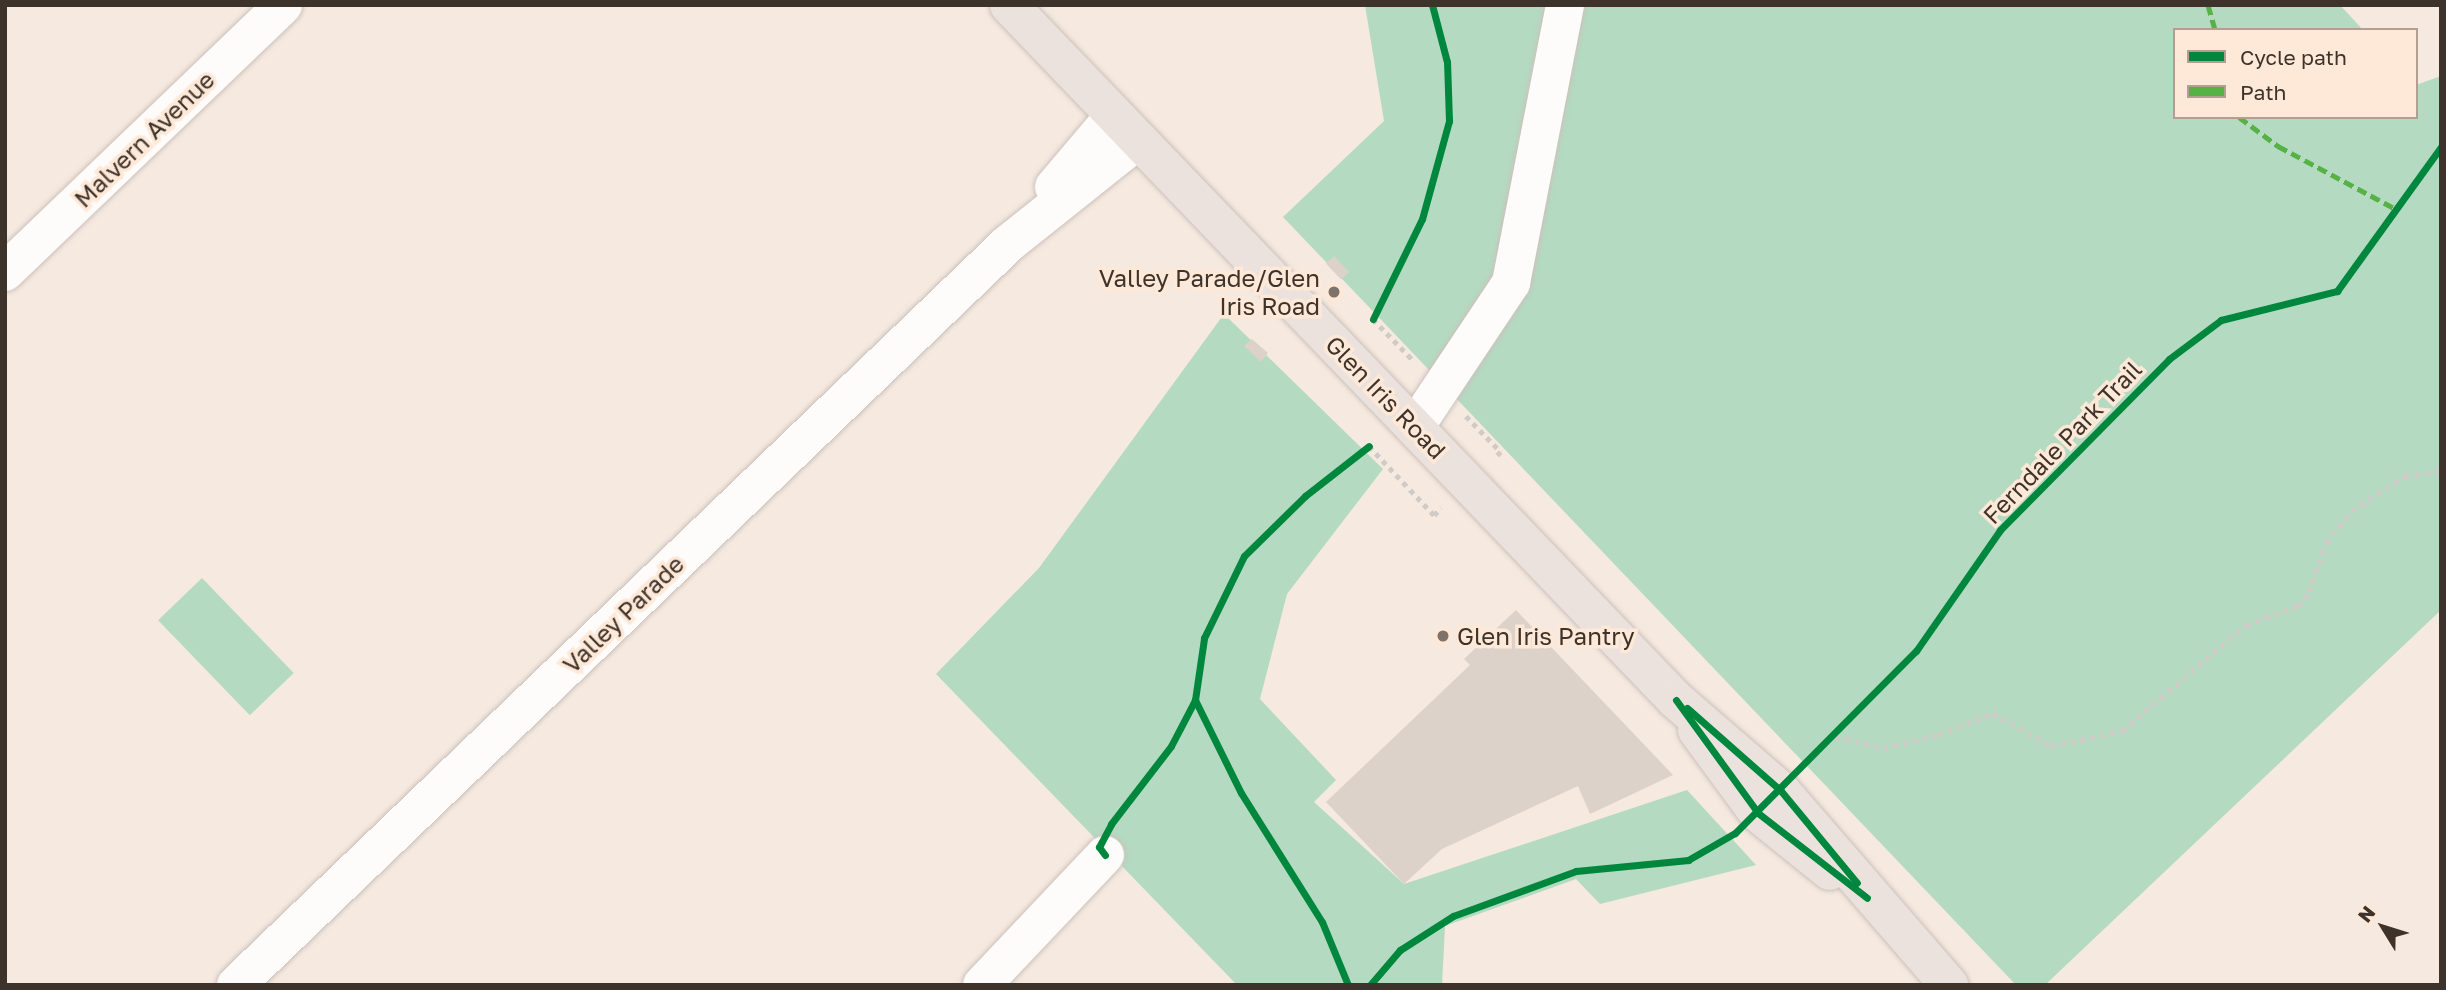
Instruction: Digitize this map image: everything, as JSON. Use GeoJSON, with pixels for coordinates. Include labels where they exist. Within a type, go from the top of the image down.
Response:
{"type":"FeatureCollection","features":[{"type":"Feature","properties":{"kind":"main road","name":"Glen Iris Road"},"geometry":{"type":"LineString","coordinates":[[1009,5],[1676,700],[1781,791],[1867,898],[1949,985]]}},
{"type":"Feature","properties":{"kind":"street","name":"Malvern Avenue"},"geometry":{"type":"LineString","coordinates":[[5,272],[283,5]]}},
{"type":"Feature","properties":{"kind":"street"},"geometry":{"type":"LineString","coordinates":[[1415,427],[1511,283],[1565,5]]}},
{"type":"Feature","properties":{"kind":"street","name":"Valley Parade"},"geometry":{"type":"LineString","coordinates":[[236,985],[1126,128]]}},
{"type":"Feature","properties":{"kind":"street"},"geometry":{"type":"LineString","coordinates":[[982,985],[1104,855]]}},
{"type":"Feature","properties":{"kind":"path"},"geometry":{"type":"LineString","coordinates":[[1359,454],[1368,446]]}},
{"type":"Feature","properties":{"kind":"path"},"geometry":{"type":"LineString","coordinates":[[1835,736],[1883,748],[1938,736],[1993,713],[2051,746],[2122,731],[2246,625],[2298,606],[2309,593],[2326,542],[2352,511],[2418,470],[2439,471]]}},
{"type":"Feature","properties":{"kind":"path"},"geometry":{"type":"LineString","coordinates":[[1827,744],[1844,727]]}},
{"type":"Feature","properties":{"kind":"green space"},"geometry":{"type":"Polygon","coordinates":[[[1365,5],[2340,5],[2361,28],[2173,28],[2173,119],[2418,119],[2418,84],[2441,76],[2441,610],[2045,985],[2016,985],[1283,217],[1384,121],[1365,5]]]}},
{"type":"Feature","properties":{"kind":"green space"},"geometry":{"type":"Polygon","coordinates":[[[1224,314],[1383,469],[1287,594],[1260,699],[1336,780],[1314,802],[1404,884],[1687,790],[1756,865],[1600,904],[1576,879],[1445,926],[1442,985],[1237,985],[936,674],[1039,568],[1224,314]]]}},
{"type":"Feature","properties":{"kind":"green space"},"geometry":{"type":"Polygon","coordinates":[[[202,578],[294,673],[250,715],[158,620],[202,578]]]}},
{"type":"Feature","properties":{"kind":"building"},"geometry":{"type":"Polygon","coordinates":[[[1334,256],[1349,272],[1341,280],[1326,264],[1334,256]]]}},
{"type":"Feature","properties":{"kind":"building"},"geometry":{"type":"Polygon","coordinates":[[[1252,339],[1268,353],[1261,362],[1244,346],[1252,339]]]}},
{"type":"Feature","properties":{"kind":"building"},"geometry":{"type":"Polygon","coordinates":[[[1516,610],[1673,775],[1590,814],[1578,786],[1442,849],[1404,884],[1326,802],[1470,665],[1464,659],[1516,610]]]}},
{"type":"Feature","properties":{"kind":"marked path"},"geometry":{"type":"LineString","coordinates":[[2208,5],[2214,28]]}},
{"type":"Feature","properties":{"kind":"marked path"},"geometry":{"type":"LineString","coordinates":[[2242,119],[2278,146],[2394,208]]}},
{"type":"Feature","properties":{"kind":"cycle path"},"geometry":{"type":"LineString","coordinates":[[1373,319],[1422,219],[1449,121],[1447,62],[1432,5]]}},
{"type":"Feature","properties":{"kind":"cycle path","name":"Ferndale Park Trail"},"geometry":{"type":"LineString","coordinates":[[1370,985],[1400,950],[1453,916],[1576,871],[1688,860],[1735,833],[1916,651],[2000,530],[2169,359],[2221,320],[2337,291],[2441,147]]}},
{"type":"Feature","properties":{"kind":"cycle path"},"geometry":{"type":"LineString","coordinates":[[1348,985],[1322,922],[1241,793],[1195,700],[1204,638],[1244,556],[1305,496],[1369,446]]}},
{"type":"Feature","properties":{"kind":"cycle path"},"geometry":{"type":"LineString","coordinates":[[1105,855],[1099,847],[1111,824],[1171,746],[1195,700]]}},
{"type":"Feature","properties":{"kind":"cycle path"},"geometry":{"type":"LineString","coordinates":[[1676,700],[1758,813],[1867,898]]}},
{"type":"Feature","properties":{"kind":"cycle path"},"geometry":{"type":"LineString","coordinates":[[1687,708],[1781,791],[1857,883]]}},
{"type":"Feature","properties":{"kind":"place","name":"Valley Parade/Glen Iris Road"},"geometry":{"type":"Point","coordinates":[1334,292]}},
{"type":"Feature","properties":{"kind":"place","name":"Glen Iris Pantry"},"geometry":{"type":"Point","coordinates":[1443,636]}}]}
